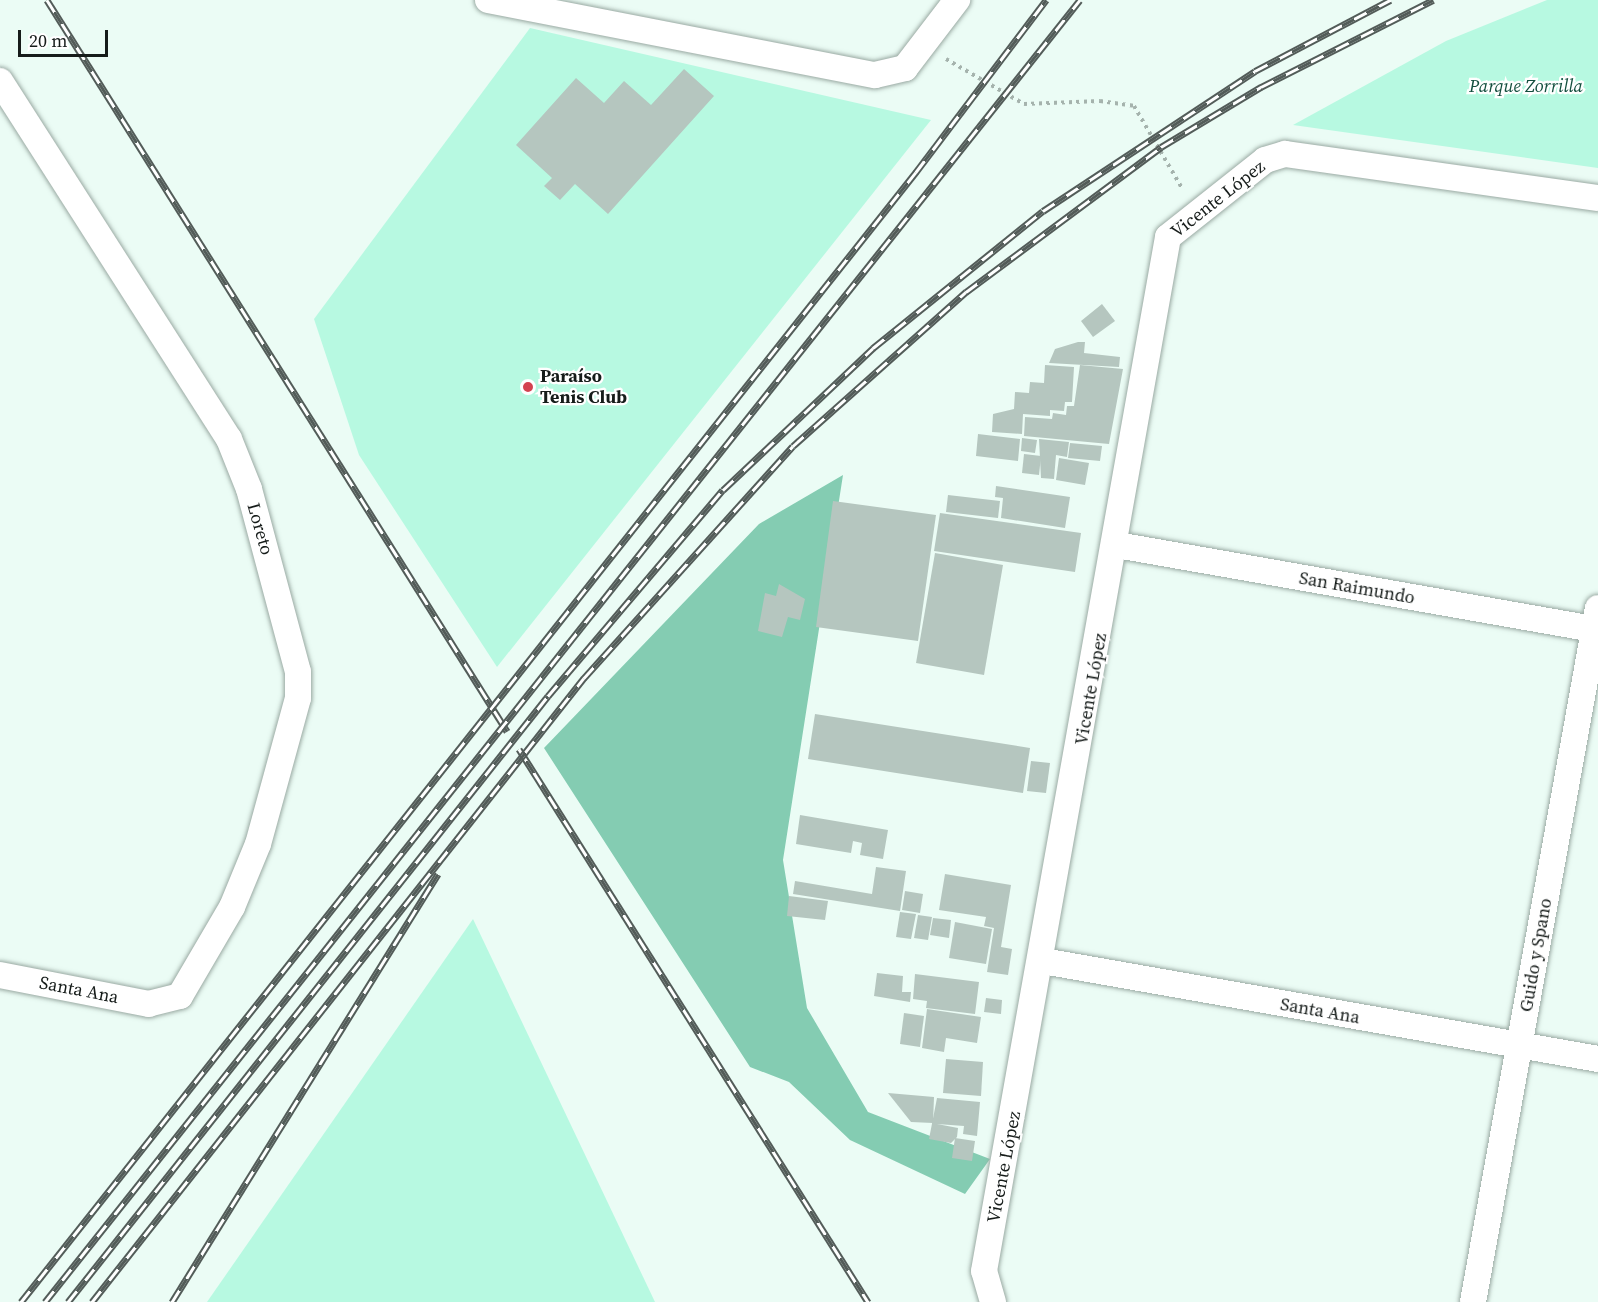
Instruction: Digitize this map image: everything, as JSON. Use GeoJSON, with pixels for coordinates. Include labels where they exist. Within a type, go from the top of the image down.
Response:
{"type":"FeatureCollection","features":[{"type":"Feature","properties":{"kind":"street"},"geometry":{"type":"LineString","coordinates":[[488,0],[875,75],[905,68],[957,0]]}},
{"type":"Feature","properties":{"kind":"street","name":"Loreto"},"geometry":{"type":"LineString","coordinates":[[0,81],[229,439],[249,489],[298,672],[294,715],[247,874],[193,977],[180,996],[159,1004]]}},
{"type":"Feature","properties":{"kind":"street","name":"Vicente López"},"geometry":{"type":"LineString","coordinates":[[990,1293],[984,1271],[1043,961],[1117,545],[1162,255],[1168,237],[1265,160],[1285,154],[1598,198]]}},
{"type":"Feature","properties":{"kind":"street","name":"San Raimundo"},"geometry":{"type":"LineString","coordinates":[[1117,545],[1597,622]]}},
{"type":"Feature","properties":{"kind":"street","name":"Guido y Spano"},"geometry":{"type":"LineString","coordinates":[[1473,1302],[1597,622]]}},
{"type":"Feature","properties":{"kind":"street","name":"Santa Ana"},"geometry":{"type":"LineString","coordinates":[[1043,961],[1598,1059]]}},
{"type":"Feature","properties":{"kind":"street","name":"Santa Ana"},"geometry":{"type":"LineString","coordinates":[[0,975],[159,1004]]}},
{"type":"Feature","properties":{"kind":"path"},"geometry":{"type":"LineString","coordinates":[[905,68],[941,58],[958,62],[1024,104],[1100,101],[1134,106],[1196,214]]}},
{"type":"Feature","properties":{"kind":"green space","name":"Parque Zorrilla"},"geometry":{"type":"Polygon","coordinates":[[[1547,0],[1598,0],[1598,168],[1293,125],[1446,41],[1547,0]]]}},
{"type":"Feature","properties":{"kind":"green space","name":"Paraíso Tenis Club"},"geometry":{"type":"Polygon","coordinates":[[[530,28],[931,120],[497,667],[359,455],[314,319],[530,28]]]}},
{"type":"Feature","properties":{"kind":"green space"},"geometry":{"type":"Polygon","coordinates":[[[843,475],[783,860],[807,1008],[868,1112],[990,1159],[965,1194],[850,1140],[789,1082],[750,1067],[544,748],[759,524],[843,475]]]}},
{"type":"Feature","properties":{"kind":"green space"},"geometry":{"type":"Polygon","coordinates":[[[473,919],[655,1302],[207,1302],[473,919]]]}},
{"type":"Feature","properties":{"kind":"building"},"geometry":{"type":"Polygon","coordinates":[[[684,69],[714,96],[608,214],[575,184],[560,200],[544,186],[552,178],[516,145],[576,78],[604,103],[624,81],[651,105],[684,69]]]}},
{"type":"Feature","properties":{"kind":"building"},"geometry":{"type":"Polygon","coordinates":[[[1102,304],[1115,321],[1093,337],[1081,321],[1102,304]]]}},
{"type":"Feature","properties":{"kind":"building"},"geometry":{"type":"Polygon","coordinates":[[[1085,342],[1084,353],[1120,357],[1119,367],[1049,363],[1055,349],[1085,342]]]}},
{"type":"Feature","properties":{"kind":"building"},"geometry":{"type":"Polygon","coordinates":[[[1045,365],[1074,367],[1072,402],[1065,402],[1064,411],[1050,410],[1050,416],[1023,414],[1022,434],[992,432],[993,414],[1014,409],[1015,392],[1029,393],[1030,382],[1044,383],[1045,365]]]}},
{"type":"Feature","properties":{"kind":"building"},"geometry":{"type":"Polygon","coordinates":[[[1080,365],[1123,369],[1109,444],[1024,436],[1025,417],[1052,419],[1053,413],[1066,415],[1067,406],[1074,406],[1080,365]]]}},
{"type":"Feature","properties":{"kind":"building"},"geometry":{"type":"Polygon","coordinates":[[[978,434],[1020,439],[1018,461],[976,456],[978,434]]]}},
{"type":"Feature","properties":{"kind":"building"},"geometry":{"type":"Polygon","coordinates":[[[1022,438],[1037,440],[1035,453],[1021,451],[1022,438]]]}},
{"type":"Feature","properties":{"kind":"building"},"geometry":{"type":"Polygon","coordinates":[[[1039,439],[1069,442],[1067,457],[1056,455],[1054,479],[1041,478],[1039,439]]]}},
{"type":"Feature","properties":{"kind":"building"},"geometry":{"type":"Polygon","coordinates":[[[1070,443],[1102,446],[1100,461],[1068,458],[1070,443]]]}},
{"type":"Feature","properties":{"kind":"building"},"geometry":{"type":"Polygon","coordinates":[[[1024,454],[1041,456],[1039,475],[1022,473],[1024,454]]]}},
{"type":"Feature","properties":{"kind":"building"},"geometry":{"type":"Polygon","coordinates":[[[1059,458],[1089,463],[1085,485],[1056,480],[1059,458]]]}},
{"type":"Feature","properties":{"kind":"building"},"geometry":{"type":"Polygon","coordinates":[[[996,486],[1070,497],[1065,528],[1001,518],[1003,498],[995,497],[996,486]]]}},
{"type":"Feature","properties":{"kind":"building"},"geometry":{"type":"Polygon","coordinates":[[[948,495],[1000,501],[998,518],[946,512],[948,495]]]}},
{"type":"Feature","properties":{"kind":"building"},"geometry":{"type":"Polygon","coordinates":[[[833,501],[936,515],[918,641],[816,627],[833,501]]]}},
{"type":"Feature","properties":{"kind":"building"},"geometry":{"type":"Polygon","coordinates":[[[940,513],[1081,533],[1075,572],[934,551],[940,513]]]}},
{"type":"Feature","properties":{"kind":"building"},"geometry":{"type":"Polygon","coordinates":[[[935,553],[1003,565],[984,675],[916,663],[935,553]]]}},
{"type":"Feature","properties":{"kind":"building"},"geometry":{"type":"Polygon","coordinates":[[[779,584],[805,599],[800,620],[788,617],[782,637],[758,631],[765,593],[776,596],[779,584]]]}},
{"type":"Feature","properties":{"kind":"building"},"geometry":{"type":"Polygon","coordinates":[[[815,714],[1030,748],[1023,793],[808,759],[815,714]]]}},
{"type":"Feature","properties":{"kind":"building"},"geometry":{"type":"Polygon","coordinates":[[[1031,761],[1050,763],[1046,793],[1027,791],[1031,761]]]}},
{"type":"Feature","properties":{"kind":"building"},"geometry":{"type":"Polygon","coordinates":[[[800,815],[888,830],[883,859],[860,855],[862,843],[853,841],[851,853],[796,844],[800,815]]]}},
{"type":"Feature","properties":{"kind":"building"},"geometry":{"type":"Polygon","coordinates":[[[876,867],[906,871],[900,911],[793,894],[795,881],[872,894],[876,867]]]}},
{"type":"Feature","properties":{"kind":"building"},"geometry":{"type":"Polygon","coordinates":[[[945,874],[1011,885],[1001,947],[1012,949],[1008,975],[987,972],[994,928],[984,926],[986,917],[939,910],[945,874]]]}},
{"type":"Feature","properties":{"kind":"building"},"geometry":{"type":"Polygon","coordinates":[[[905,891],[923,894],[920,913],[902,910],[905,891]]]}},
{"type":"Feature","properties":{"kind":"building"},"geometry":{"type":"Polygon","coordinates":[[[789,896],[828,901],[825,920],[787,916],[789,896]]]}},
{"type":"Feature","properties":{"kind":"building"},"geometry":{"type":"Polygon","coordinates":[[[900,912],[916,914],[911,939],[896,937],[900,912]]]}},
{"type":"Feature","properties":{"kind":"building"},"geometry":{"type":"Polygon","coordinates":[[[918,915],[932,917],[928,940],[914,938],[918,915]]]}},
{"type":"Feature","properties":{"kind":"building"},"geometry":{"type":"Polygon","coordinates":[[[933,918],[951,920],[949,938],[930,935],[933,918]]]}},
{"type":"Feature","properties":{"kind":"building"},"geometry":{"type":"Polygon","coordinates":[[[955,922],[992,929],[986,964],[949,958],[955,922]]]}},
{"type":"Feature","properties":{"kind":"building"},"geometry":{"type":"Polygon","coordinates":[[[877,973],[903,976],[902,992],[911,992],[910,1002],[874,996],[877,973]]]}},
{"type":"Feature","properties":{"kind":"building"},"geometry":{"type":"Polygon","coordinates":[[[915,974],[979,982],[975,1014],[926,1008],[927,1001],[913,999],[915,974]]]}},
{"type":"Feature","properties":{"kind":"building"},"geometry":{"type":"Polygon","coordinates":[[[986,998],[1002,1000],[1001,1014],[984,1012],[986,998]]]}},
{"type":"Feature","properties":{"kind":"building"},"geometry":{"type":"Polygon","coordinates":[[[927,1009],[981,1017],[977,1043],[946,1038],[944,1052],[922,1048],[927,1009]]]}},
{"type":"Feature","properties":{"kind":"building"},"geometry":{"type":"Polygon","coordinates":[[[904,1013],[924,1016],[920,1047],[900,1044],[904,1013]]]}},
{"type":"Feature","properties":{"kind":"building"},"geometry":{"type":"Polygon","coordinates":[[[946,1059],[983,1062],[981,1096],[943,1093],[946,1059]]]}},
{"type":"Feature","properties":{"kind":"building"},"geometry":{"type":"Polygon","coordinates":[[[888,1093],[934,1097],[933,1123],[911,1122],[888,1093]]]}},
{"type":"Feature","properties":{"kind":"building"},"geometry":{"type":"Polygon","coordinates":[[[937,1098],[980,1102],[977,1136],[963,1134],[964,1126],[937,1124],[958,1128],[957,1137],[951,1143],[929,1139],[937,1098]]]}},
{"type":"Feature","properties":{"kind":"building"},"geometry":{"type":"Polygon","coordinates":[[[955,1138],[975,1141],[972,1161],[952,1158],[955,1138]]]}},
{"type":"Feature","properties":{"kind":"railway"},"geometry":{"type":"LineString","coordinates":[[47,0],[507,731]]}},
{"type":"Feature","properties":{"kind":"railway"},"geometry":{"type":"LineString","coordinates":[[21,1302],[916,172],[1046,0]]}},
{"type":"Feature","properties":{"kind":"railway"},"geometry":{"type":"LineString","coordinates":[[45,1302],[1080,0]]}},
{"type":"Feature","properties":{"kind":"railway"},"geometry":{"type":"LineString","coordinates":[[68,1302],[548,696],[723,490],[873,348],[1043,211],[1255,71],[1390,0]]}},
{"type":"Feature","properties":{"kind":"railway"},"geometry":{"type":"LineString","coordinates":[[92,1302],[584,678],[793,446],[966,292],[1161,147],[1261,87],[1433,0]]}},
{"type":"Feature","properties":{"kind":"railway"},"geometry":{"type":"LineString","coordinates":[[519,749],[868,1302]]}},
{"type":"Feature","properties":{"kind":"railway"},"geometry":{"type":"LineString","coordinates":[[172,1302],[438,874]]}},
{"type":"Feature","properties":{"kind":"place","name":"Paraíso Tenis Club"},"geometry":{"type":"Point","coordinates":[528,387]}}]}
